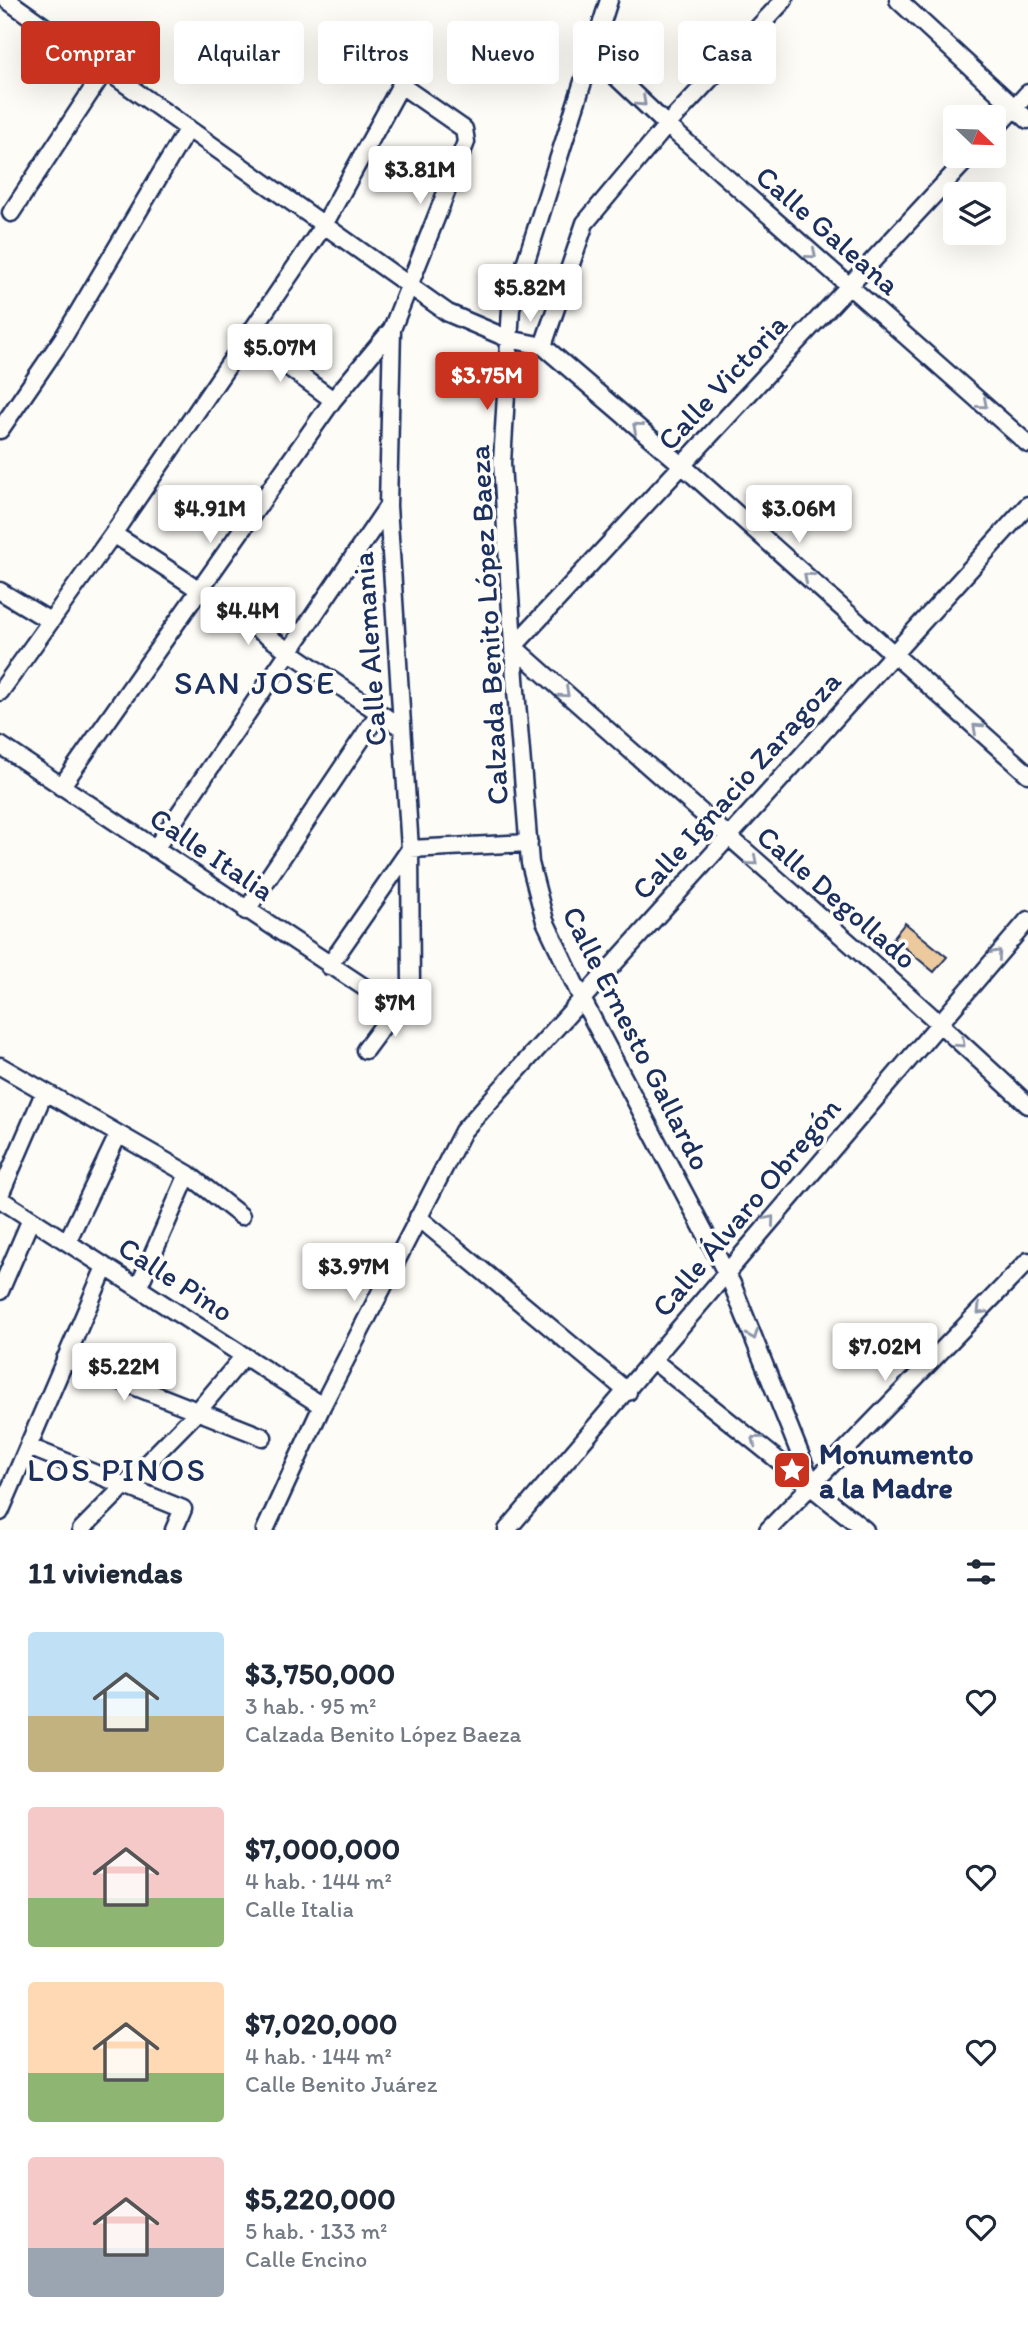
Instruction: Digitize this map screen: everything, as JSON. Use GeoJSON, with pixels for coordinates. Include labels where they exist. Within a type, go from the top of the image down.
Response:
{"type":"FeatureCollection","features":[{"type":"Feature","properties":{"kind":"street"},"geometry":{"type":"LineString","coordinates":[[7,0],[37,21]]}},
{"type":"Feature","properties":{"kind":"street","name":"Calzada Benito López Baeza"},"geometry":{"type":"LineString","coordinates":[[603,21],[609,0]]}},
{"type":"Feature","properties":{"kind":"street"},"geometry":{"type":"LineString","coordinates":[[543,346],[585,223],[667,125],[784,0]]}},
{"type":"Feature","properties":{"kind":"street"},"geometry":{"type":"LineString","coordinates":[[898,0],[1028,120]]}},
{"type":"Feature","properties":{"kind":"street"},"geometry":{"type":"LineString","coordinates":[[11,213],[97,84]]}},
{"type":"Feature","properties":{"kind":"street"},"geometry":{"type":"LineString","coordinates":[[126,84],[448,313],[509,339],[543,346],[682,465],[1028,774]]}},
{"type":"Feature","properties":{"kind":"street","name":"Calzada Benito López Baeza"},"geometry":{"type":"LineString","coordinates":[[529,843],[502,463],[511,309],[584,84]]}},
{"type":"Feature","properties":{"kind":"street","name":"Calle Galeana"},"geometry":{"type":"LineString","coordinates":[[624,84],[1028,444]]}},
{"type":"Feature","properties":{"kind":"street","name":"Calle Alemania"},"geometry":{"type":"LineString","coordinates":[[324,225],[399,88],[405,88],[464,129],[466,142],[392,329],[388,506],[410,849],[411,988],[394,1007],[365,1050]]}},
{"type":"Feature","properties":{"kind":"street"},"geometry":{"type":"LineString","coordinates":[[1006,117],[1028,93]]}},
{"type":"Feature","properties":{"kind":"street"},"geometry":{"type":"LineString","coordinates":[[0,430],[64,338],[188,128]]}},
{"type":"Feature","properties":{"kind":"street","name":"Calle Victoria"},"geometry":{"type":"LineString","coordinates":[[514,646],[959,168]]}},
{"type":"Feature","properties":{"kind":"street"},"geometry":{"type":"LineString","coordinates":[[0,692],[113,534],[324,225]]}},
{"type":"Feature","properties":{"kind":"street"},"geometry":{"type":"LineString","coordinates":[[61,787],[333,400],[392,329]]}},
{"type":"Feature","properties":{"kind":"street"},"geometry":{"type":"LineString","coordinates":[[248,338],[333,400]]}},
{"type":"Feature","properties":{"kind":"street","name":"Calle Ignacio Zaragoza"},"geometry":{"type":"LineString","coordinates":[[265,1530],[322,1406],[463,1130],[1028,505]]}},
{"type":"Feature","properties":{"kind":"street"},"geometry":{"type":"LineString","coordinates":[[155,849],[388,506]]}},
{"type":"Feature","properties":{"kind":"street"},"geometry":{"type":"LineString","coordinates":[[113,534],[201,589],[287,653],[402,728]]}},
{"type":"Feature","properties":{"kind":"street"},"geometry":{"type":"LineString","coordinates":[[0,592],[50,621]]}},
{"type":"Feature","properties":{"kind":"street","name":"Calle Degollado"},"geometry":{"type":"LineString","coordinates":[[514,646],[726,838],[938,1021],[1028,1105]]}},
{"type":"Feature","properties":{"kind":"street"},"geometry":{"type":"LineString","coordinates":[[246,911],[379,713]]}},
{"type":"Feature","properties":{"kind":"street","name":"Calle Italia"},"geometry":{"type":"LineString","coordinates":[[0,745],[394,1007]]}},
{"type":"Feature","properties":{"kind":"street"},"geometry":{"type":"LineString","coordinates":[[329,966],[410,849],[529,843]]}},
{"type":"Feature","properties":{"kind":"street","name":"Calle Ernesto Gallardo"},"geometry":{"type":"LineString","coordinates":[[529,843],[538,902],[581,998],[726,1272],[812,1484]]}},
{"type":"Feature","properties":{"kind":"street","name":"Calle Álvaro Obregón"},"geometry":{"type":"LineString","coordinates":[[507,1530],[628,1392],[938,1021],[1028,920]]}},
{"type":"Feature","properties":{"kind":"street"},"geometry":{"type":"LineString","coordinates":[[0,1066],[188,1174],[241,1216]]}},
{"type":"Feature","properties":{"kind":"street"},"geometry":{"type":"LineString","coordinates":[[0,1197],[44,1093]]}},
{"type":"Feature","properties":{"kind":"street"},"geometry":{"type":"LineString","coordinates":[[67,1242],[118,1135]]}},
{"type":"Feature","properties":{"kind":"street"},"geometry":{"type":"LineString","coordinates":[[139,1286],[188,1174]]}},
{"type":"Feature","properties":{"kind":"street","name":"Calle Pino"},"geometry":{"type":"LineString","coordinates":[[0,1197],[322,1406]]}},
{"type":"Feature","properties":{"kind":"street"},"geometry":{"type":"LineString","coordinates":[[418,1217],[628,1392]]}},
{"type":"Feature","properties":{"kind":"street"},"geometry":{"type":"LineString","coordinates":[[0,1291],[31,1219]]}},
{"type":"Feature","properties":{"kind":"street"},"geometry":{"type":"LineString","coordinates":[[768,1530],[1028,1261]]}},
{"type":"Feature","properties":{"kind":"street"},"geometry":{"type":"LineString","coordinates":[[0,1512],[105,1266]]}},
{"type":"Feature","properties":{"kind":"street"},"geometry":{"type":"LineString","coordinates":[[81,1530],[197,1412],[244,1356]]}},
{"type":"Feature","properties":{"kind":"street"},"geometry":{"type":"LineString","coordinates":[[65,1360],[262,1437]]}},
{"type":"Feature","properties":{"kind":"street"},"geometry":{"type":"LineString","coordinates":[[654,1360],[812,1484],[865,1530]]}},
{"type":"Feature","properties":{"kind":"street"},"geometry":{"type":"LineString","coordinates":[[29,1447],[183,1509],[174,1530]]}},
{"type":"Feature","properties":{"kind":"building"},"geometry":{"type":"Polygon","coordinates":[[[905,923],[947,957],[934,972],[893,938],[905,923]]]}},
{"type":"Feature","properties":{"kind":"place","name":"Monumento a la Madre"},"geometry":{"type":"Point","coordinates":[792,1470]}},
{"type":"Feature","properties":{"kind":"district","name":"SAN JOSE"},"geometry":{"type":"Point","coordinates":[255,682]}},
{"type":"Feature","properties":{"kind":"district","name":"LOS PINOS"},"geometry":{"type":"Point","coordinates":[117,1469]}}]}
